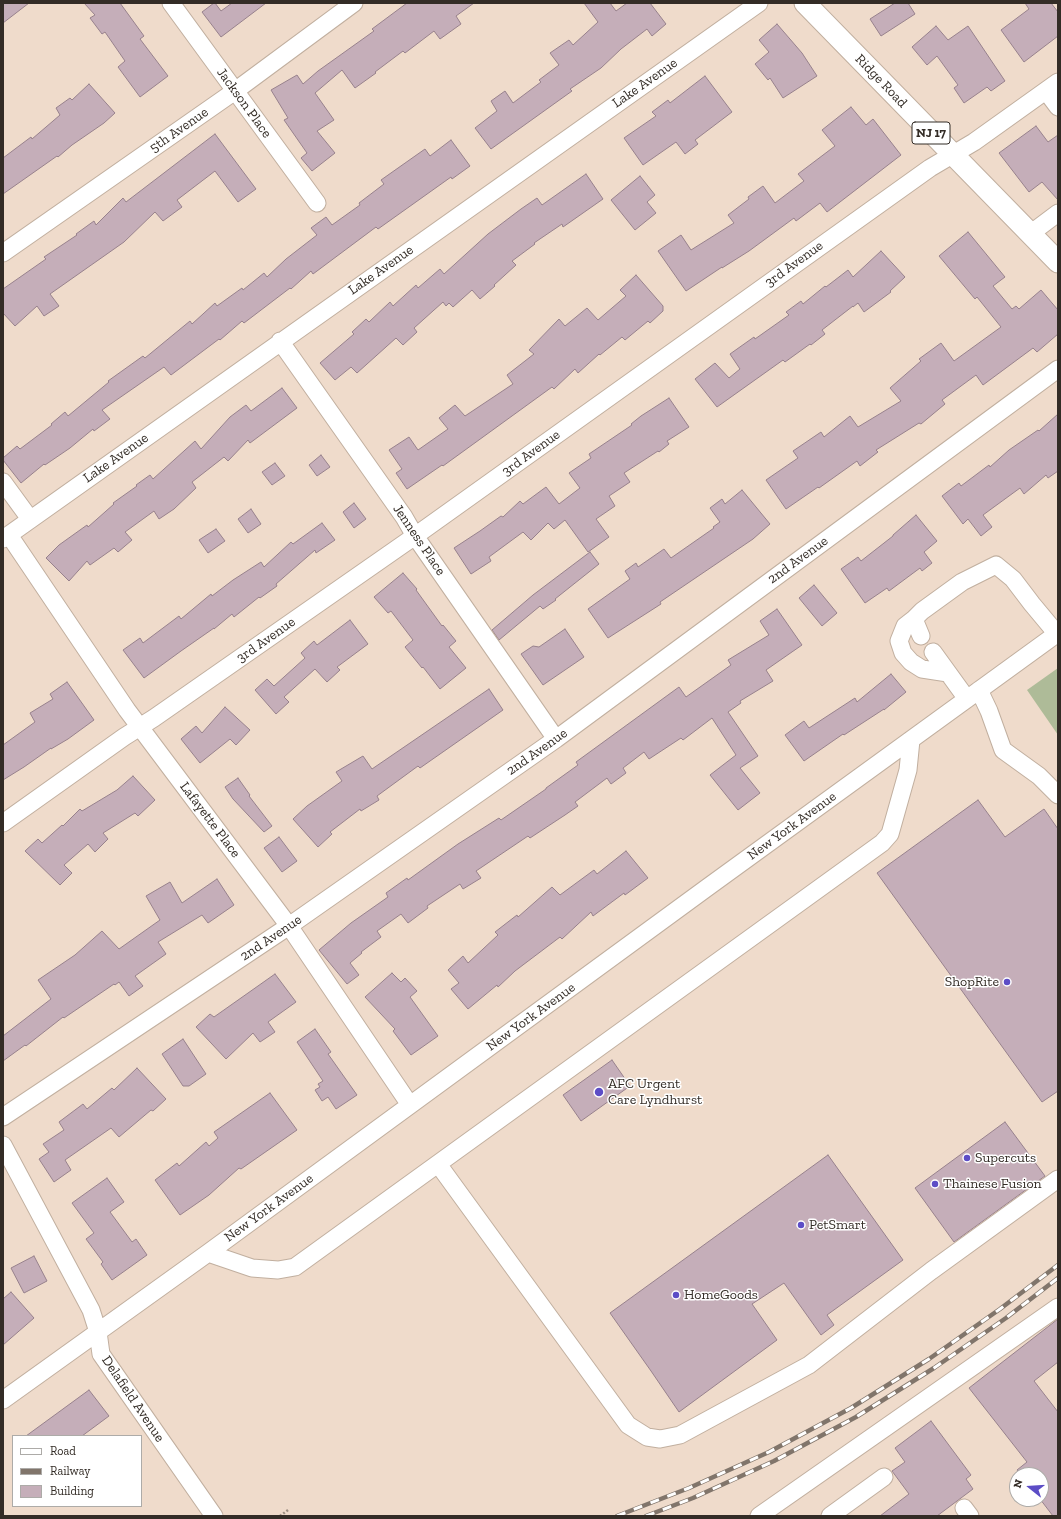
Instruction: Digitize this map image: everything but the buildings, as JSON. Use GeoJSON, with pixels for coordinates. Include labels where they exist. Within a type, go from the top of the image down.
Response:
{"type":"FeatureCollection","features":[{"type":"Feature","properties":{"kind":"main road","name":"Ridge Road"},"geometry":{"type":"LineString","coordinates":[[805,3],[1058,262]]}},
{"type":"Feature","properties":{"kind":"street","name":"Jackson Place"},"geometry":{"type":"LineString","coordinates":[[171,3],[317,203]]}},
{"type":"Feature","properties":{"kind":"street","name":"5th Avenue"},"geometry":{"type":"LineString","coordinates":[[3,253],[235,91],[354,3]]}},
{"type":"Feature","properties":{"kind":"street","name":"Lake Avenue"},"geometry":{"type":"LineString","coordinates":[[6,537],[280,341],[759,3]]}},
{"type":"Feature","properties":{"kind":"street","name":"3rd Avenue"},"geometry":{"type":"LineString","coordinates":[[3,823],[415,536],[930,168],[974,142],[1052,86]]}},
{"type":"Feature","properties":{"kind":"street"},"geometry":{"type":"LineString","coordinates":[[1052,86],[1058,107]]}},
{"type":"Feature","properties":{"kind":"street"},"geometry":{"type":"LineString","coordinates":[[1030,234],[1058,213]]}},
{"type":"Feature","properties":{"kind":"street","name":"Jenness Place"},"geometry":{"type":"LineString","coordinates":[[280,341],[404,517],[415,536],[556,739]]}},
{"type":"Feature","properties":{"kind":"street","name":"2nd Avenue"},"geometry":{"type":"LineString","coordinates":[[3,1117],[289,926],[556,739],[1058,369]]}},
{"type":"Feature","properties":{"kind":"street"},"geometry":{"type":"LineString","coordinates":[[3,482],[30,519]]}},
{"type":"Feature","properties":{"kind":"street","name":"Lafayette Place"},"geometry":{"type":"LineString","coordinates":[[6,537],[140,727],[289,926],[410,1105]]}},
{"type":"Feature","properties":{"kind":"street"},"geometry":{"type":"LineString","coordinates":[[948,673],[922,669],[911,662],[903,653],[899,641],[906,626],[922,611],[962,582],[996,565],[1013,579],[1057,634]]}},
{"type":"Feature","properties":{"kind":"street"},"geometry":{"type":"LineString","coordinates":[[914,619],[921,636]]}},
{"type":"Feature","properties":{"kind":"street","name":"New York Avenue"},"geometry":{"type":"LineString","coordinates":[[3,1400],[208,1253],[1057,634]]}},
{"type":"Feature","properties":{"kind":"street"},"geometry":{"type":"LineString","coordinates":[[933,652],[948,673],[989,711],[1003,750],[1039,776],[1058,795]]}},
{"type":"Feature","properties":{"kind":"street"},"geometry":{"type":"LineString","coordinates":[[208,1253],[252,1268],[278,1270],[295,1267],[882,843],[890,834],[908,770],[911,740]]}},
{"type":"Feature","properties":{"kind":"street","name":"Delafield Avenue"},"geometry":{"type":"LineString","coordinates":[[3,1145],[91,1310],[98,1332],[101,1354],[214,1516]]}},
{"type":"Feature","properties":{"kind":"street"},"geometry":{"type":"LineString","coordinates":[[438,1164],[628,1425],[647,1436],[660,1439],[680,1434],[809,1365],[931,1271],[1058,1179]]}},
{"type":"Feature","properties":{"kind":"street"},"geometry":{"type":"LineString","coordinates":[[759,1516],[1058,1307]]}},
{"type":"Feature","properties":{"kind":"street"},"geometry":{"type":"LineString","coordinates":[[830,1516],[884,1477]]}},
{"type":"Feature","properties":{"kind":"path"},"geometry":{"type":"LineString","coordinates":[[280,1516],[288,1510]]}},
{"type":"Feature","properties":{"kind":"green space"},"geometry":{"type":"Polygon","coordinates":[[[1058,668],[1058,735],[1027,690],[1058,668]]]}},
{"type":"Feature","properties":{"kind":"railway"},"geometry":{"type":"LineString","coordinates":[[617,1516],[689,1488],[769,1452],[851,1408],[929,1359],[1000,1309],[1058,1265]]}},
{"type":"Feature","properties":{"kind":"railway"},"geometry":{"type":"LineString","coordinates":[[646,1516],[693,1498],[774,1461],[856,1417],[934,1368],[1006,1318],[1058,1278]]}},
{"type":"Feature","properties":{"kind":"place","name":"ShopRite"},"geometry":{"type":"Point","coordinates":[1007,982]}},
{"type":"Feature","properties":{"kind":"place","name":"AFC Urgent Care Lyndhurst"},"geometry":{"type":"Point","coordinates":[599,1092]}},
{"type":"Feature","properties":{"kind":"place","name":"Supercuts"},"geometry":{"type":"Point","coordinates":[967,1158]}},
{"type":"Feature","properties":{"kind":"place","name":"Thainese Fusion"},"geometry":{"type":"Point","coordinates":[935,1184]}},
{"type":"Feature","properties":{"kind":"place","name":"PetSmart"},"geometry":{"type":"Point","coordinates":[801,1225]}},
{"type":"Feature","properties":{"kind":"place","name":"HomeGoods"},"geometry":{"type":"Point","coordinates":[676,1295]}}]}
